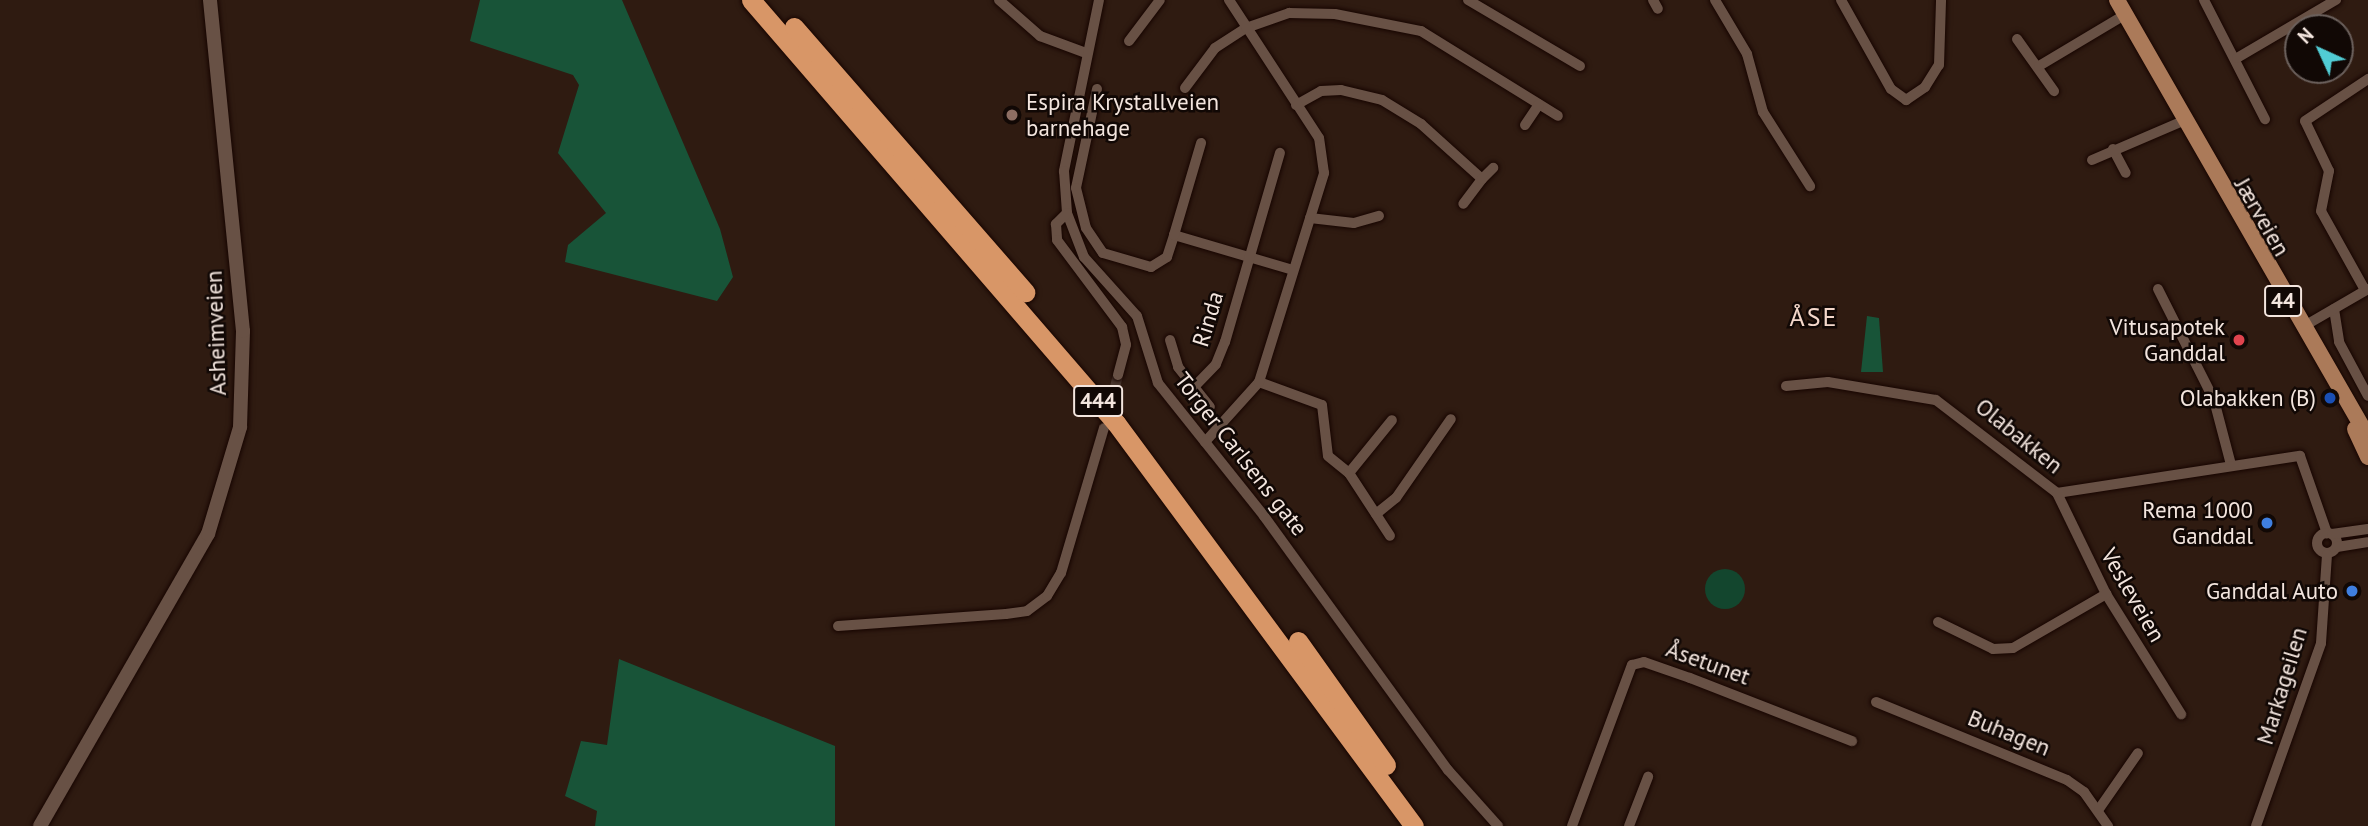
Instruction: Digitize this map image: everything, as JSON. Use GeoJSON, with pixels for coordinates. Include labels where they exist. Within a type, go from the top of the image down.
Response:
{"type":"FeatureCollection","features":[{"type":"Feature","properties":{"kind":"highway","name":"444"},"geometry":{"type":"LineString","coordinates":[[751,0],[1116,423],[1414,826]]}},
{"type":"Feature","properties":{"kind":"highway","name":"444"},"geometry":{"type":"LineString","coordinates":[[769,0],[1014,278],[1148,443],[1429,826]]}},
{"type":"Feature","properties":{"kind":"main road","name":"Asheimveien"},"geometry":{"type":"LineString","coordinates":[[40,826],[208,534],[240,427],[243,331],[210,0]]}},
{"type":"Feature","properties":{"kind":"main road","name":"Jærveien"},"geometry":{"type":"LineString","coordinates":[[2110,0],[2123,16]]}},
{"type":"Feature","properties":{"kind":"main road","name":"Jærveien"},"geometry":{"type":"LineString","coordinates":[[2117,0],[2123,16],[2183,121],[2306,325],[2368,437]]}},
{"type":"Feature","properties":{"kind":"main road","name":"Jærveien"},"geometry":{"type":"LineString","coordinates":[[2198,145],[2368,457]]}},
{"type":"Feature","properties":{"kind":"street"},"geometry":{"type":"LineString","coordinates":[[999,0],[1040,36],[1086,53],[1099,0]]}},
{"type":"Feature","properties":{"kind":"street"},"geometry":{"type":"LineString","coordinates":[[1129,41],[1160,0]]}},
{"type":"Feature","properties":{"kind":"street"},"geometry":{"type":"LineString","coordinates":[[1205,442],[1259,382],[1310,218],[1324,153],[1229,0]]}},
{"type":"Feature","properties":{"kind":"street"},"geometry":{"type":"LineString","coordinates":[[1468,0],[1580,65]]}},
{"type":"Feature","properties":{"kind":"street"},"geometry":{"type":"LineString","coordinates":[[1715,0],[1747,54],[1763,112],[1810,186]]}},
{"type":"Feature","properties":{"kind":"street"},"geometry":{"type":"LineString","coordinates":[[1841,0],[1891,89],[1906,100],[1925,87],[1939,65],[1941,0]]}},
{"type":"Feature","properties":{"kind":"street"},"geometry":{"type":"LineString","coordinates":[[2204,0],[2237,58],[2264,119]]}},
{"type":"Feature","properties":{"kind":"street"},"geometry":{"type":"LineString","coordinates":[[2237,58],[2336,0]]}},
{"type":"Feature","properties":{"kind":"street"},"geometry":{"type":"LineString","coordinates":[[1185,88],[1215,48],[1246,28],[1289,13],[1403,23],[1558,116]]}},
{"type":"Feature","properties":{"kind":"street"},"geometry":{"type":"LineString","coordinates":[[2039,66],[2123,16]]}},
{"type":"Feature","properties":{"kind":"street"},"geometry":{"type":"LineString","coordinates":[[2017,39],[2039,66],[2054,91]]}},
{"type":"Feature","properties":{"kind":"street","name":"Torger Carlsens gate"},"geometry":{"type":"LineString","coordinates":[[1086,53],[1087,68],[1064,171],[1066,213],[1084,257],[1137,316],[1158,383],[1205,442],[1448,770],[1498,826]]}},
{"type":"Feature","properties":{"kind":"street"},"geometry":{"type":"LineString","coordinates":[[2306,325],[2367,290],[2321,211],[2329,171],[2305,121],[2368,79]]}},
{"type":"Feature","properties":{"kind":"street"},"geometry":{"type":"LineString","coordinates":[[1097,89],[1077,164],[1086,228],[1110,257],[1151,267],[1167,257],[1201,143]]}},
{"type":"Feature","properties":{"kind":"street"},"geometry":{"type":"LineString","coordinates":[[1296,105],[1321,91],[1361,91],[1421,124],[1482,178]]}},
{"type":"Feature","properties":{"kind":"street"},"geometry":{"type":"LineString","coordinates":[[1525,125],[1539,104]]}},
{"type":"Feature","properties":{"kind":"street"},"geometry":{"type":"LineString","coordinates":[[2092,160],[2183,121]]}},
{"type":"Feature","properties":{"kind":"street"},"geometry":{"type":"LineString","coordinates":[[2113,149],[2126,173]]}},
{"type":"Feature","properties":{"kind":"street","name":"Rinda"},"geometry":{"type":"LineString","coordinates":[[1195,386],[1216,364],[1280,153]]}},
{"type":"Feature","properties":{"kind":"street"},"geometry":{"type":"LineString","coordinates":[[1463,204],[1493,168]]}},
{"type":"Feature","properties":{"kind":"street"},"geometry":{"type":"LineString","coordinates":[[1066,213],[1056,225],[1057,240],[1122,327],[1126,345],[1118,375]]}},
{"type":"Feature","properties":{"kind":"street"},"geometry":{"type":"LineString","coordinates":[[1310,218],[1354,223],[1379,216]]}},
{"type":"Feature","properties":{"kind":"street"},"geometry":{"type":"LineString","coordinates":[[1174,236],[1293,270]]}},
{"type":"Feature","properties":{"kind":"street"},"geometry":{"type":"LineString","coordinates":[[2158,289],[2214,400],[2231,465]]}},
{"type":"Feature","properties":{"kind":"street"},"geometry":{"type":"LineString","coordinates":[[2334,309],[2339,342],[2368,396]]}},
{"type":"Feature","properties":{"kind":"street","name":"Rinda"},"geometry":{"type":"LineString","coordinates":[[1170,340],[1178,367],[1210,407]]}},
{"type":"Feature","properties":{"kind":"street"},"geometry":{"type":"LineString","coordinates":[[1259,382],[1322,405],[1328,421],[1325,452],[1349,473],[1390,536]]}},
{"type":"Feature","properties":{"kind":"street","name":"Olabakken"},"geometry":{"type":"LineString","coordinates":[[1786,386],[1828,382],[1936,400],[2057,493],[2300,456],[2330,533]]}},
{"type":"Feature","properties":{"kind":"street"},"geometry":{"type":"LineString","coordinates":[[1376,514],[1396,498],[1451,419]]}},
{"type":"Feature","properties":{"kind":"street"},"geometry":{"type":"LineString","coordinates":[[1349,473],[1392,420]]}},
{"type":"Feature","properties":{"kind":"street"},"geometry":{"type":"LineString","coordinates":[[838,626],[1027,611],[1047,596],[1061,573],[1104,428]]}},
{"type":"Feature","properties":{"kind":"street","name":"Vesleveien"},"geometry":{"type":"LineString","coordinates":[[2057,493],[2106,594],[2182,714]]}},
{"type":"Feature","properties":{"kind":"street"},"geometry":{"type":"LineString","coordinates":[[2337,547],[2330,533],[2368,529]]}},
{"type":"Feature","properties":{"kind":"street","name":"Markageilen"},"geometry":{"type":"LineString","coordinates":[[2256,826],[2321,643],[2327,554],[2317,543],[2330,533]]}},
{"type":"Feature","properties":{"kind":"street"},"geometry":{"type":"LineString","coordinates":[[2327,554],[2337,547],[2368,542]]}},
{"type":"Feature","properties":{"kind":"street"},"geometry":{"type":"LineString","coordinates":[[1938,622],[1993,649],[2013,648],[2106,594]]}},
{"type":"Feature","properties":{"kind":"street","name":"Åsetunet"},"geometry":{"type":"LineString","coordinates":[[1572,826],[1632,665],[1644,662],[1852,741]]}},
{"type":"Feature","properties":{"kind":"street","name":"Buhagen"},"geometry":{"type":"LineString","coordinates":[[1876,702],[2061,777],[2099,809],[2108,826]]}},
{"type":"Feature","properties":{"kind":"street"},"geometry":{"type":"LineString","coordinates":[[2099,809],[2138,753]]}},
{"type":"Feature","properties":{"kind":"street"},"geometry":{"type":"LineString","coordinates":[[1629,826],[1648,777]]}},
{"type":"Feature","properties":{"kind":"green space"},"geometry":{"type":"Polygon","coordinates":[[[480,0],[622,0],[720,229],[733,277],[717,301],[565,262],[568,245],[606,213],[558,153],[579,85],[573,75],[470,41],[480,0]]]}},
{"type":"Feature","properties":{"kind":"green space"},"geometry":{"type":"Polygon","coordinates":[[[1867,316],[1879,318],[1883,372],[1861,372],[1867,316]]]}},
{"type":"Feature","properties":{"kind":"green space"},"geometry":{"type":"Polygon","coordinates":[[[1725,569],[1733,570],[1739,575],[1744,581],[1744,597],[1739,603],[1733,608],[1725,609],[1717,608],[1711,603],[1706,597],[1705,589],[1706,581],[1711,575],[1717,570],[1725,569]]]}},
{"type":"Feature","properties":{"kind":"green space"},"geometry":{"type":"Polygon","coordinates":[[[619,659],[835,746],[835,826],[595,826],[597,811],[565,796],[581,741],[607,745],[619,659]]]}},
{"type":"Feature","properties":{"kind":"tunnel"},"geometry":{"type":"LineString","coordinates":[[1108,415],[1118,375]]}},
{"type":"Feature","properties":{"kind":"place","name":"Espira Krystallveien barnehage"},"geometry":{"type":"Point","coordinates":[1012,115]}},
{"type":"Feature","properties":{"kind":"place","name":"Vitusapotek Ganddal"},"geometry":{"type":"Point","coordinates":[2239,340]}},
{"type":"Feature","properties":{"kind":"place","name":"Olabakken (B)"},"geometry":{"type":"Point","coordinates":[2330,398]}},
{"type":"Feature","properties":{"kind":"place","name":"Rema 1000 Ganddal"},"geometry":{"type":"Point","coordinates":[2267,523]}},
{"type":"Feature","properties":{"kind":"place","name":"Ganddal Auto"},"geometry":{"type":"Point","coordinates":[2352,591]}},
{"type":"Feature","properties":{"kind":"district","name":"ÅSE"},"geometry":{"type":"Point","coordinates":[1814,317]}}]}
